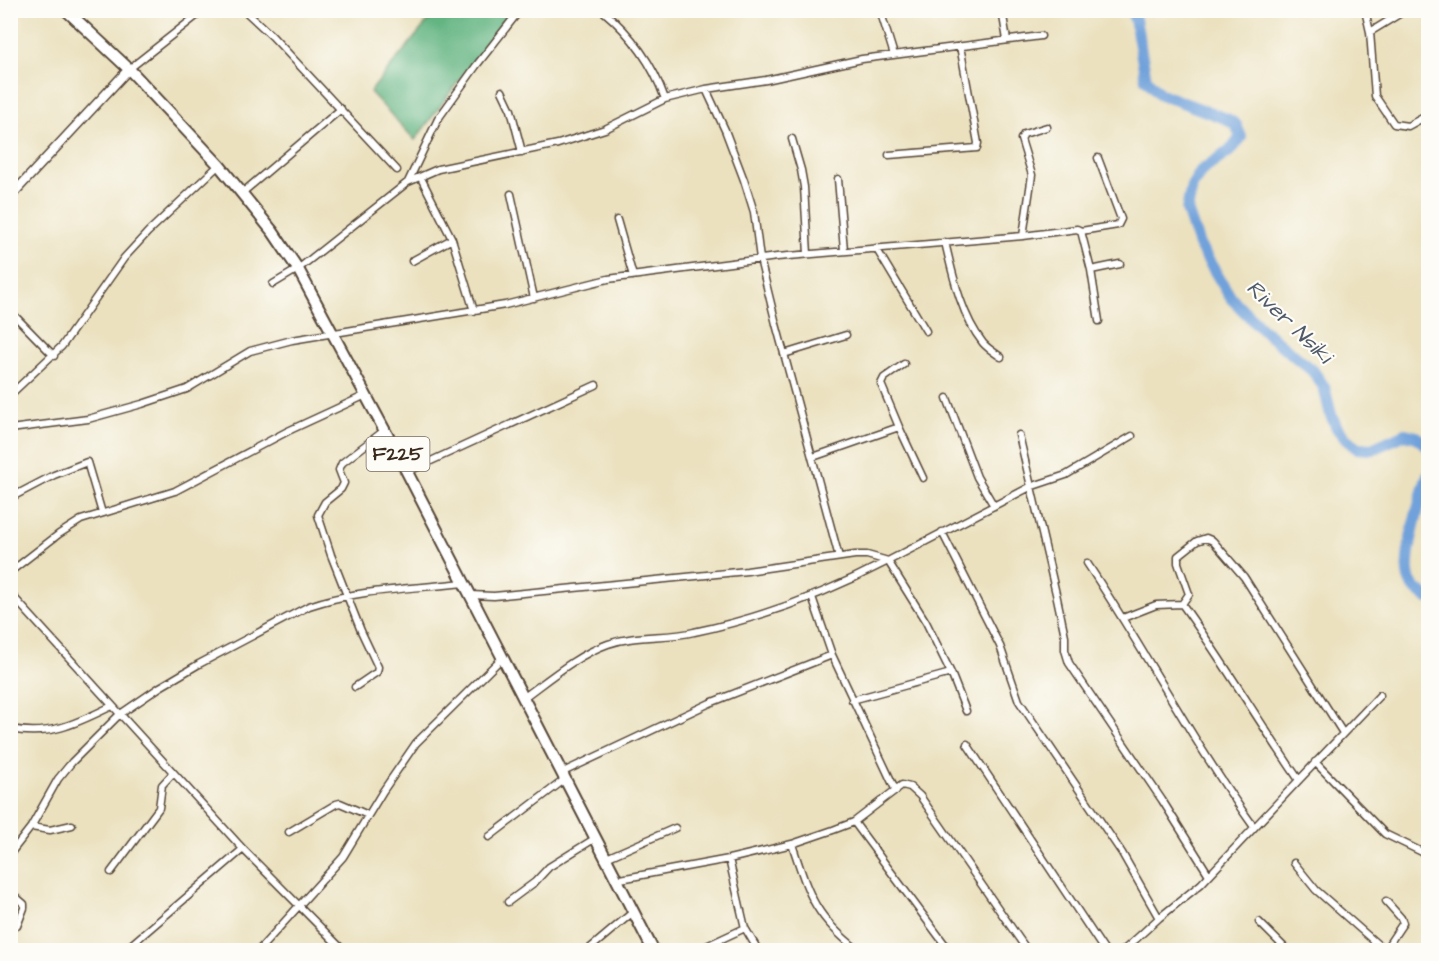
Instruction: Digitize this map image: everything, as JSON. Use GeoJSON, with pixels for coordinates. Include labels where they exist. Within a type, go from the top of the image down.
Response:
{"type":"FeatureCollection","features":[{"type":"Feature","properties":{"kind":"main road","name":"F225"},"geometry":{"type":"LineString","coordinates":[[66,10],[129,69],[219,165],[273,232],[298,269],[407,472],[653,951]]}},
{"type":"Feature","properties":{"kind":"street"},"geometry":{"type":"LineString","coordinates":[[10,197],[129,69],[204,10]]}},
{"type":"Feature","properties":{"kind":"street"},"geometry":{"type":"LineString","coordinates":[[244,10],[272,36],[397,170]]}},
{"type":"Feature","properties":{"kind":"street"},"geometry":{"type":"LineString","coordinates":[[408,182],[438,119],[520,10]]}},
{"type":"Feature","properties":{"kind":"street"},"geometry":{"type":"LineString","coordinates":[[753,10],[757,13],[762,10]]}},
{"type":"Feature","properties":{"kind":"street"},"geometry":{"type":"LineString","coordinates":[[880,10],[894,55]]}},
{"type":"Feature","properties":{"kind":"street"},"geometry":{"type":"LineString","coordinates":[[1002,10],[1007,40]]}},
{"type":"Feature","properties":{"kind":"street"},"geometry":{"type":"LineString","coordinates":[[1365,10],[1370,32],[1375,96],[1394,124],[1408,126],[1428,115]]}},
{"type":"Feature","properties":{"kind":"street"},"geometry":{"type":"LineString","coordinates":[[1370,32],[1406,10]]}},
{"type":"Feature","properties":{"kind":"street"},"geometry":{"type":"LineString","coordinates":[[607,12],[648,62],[658,79],[665,99]]}},
{"type":"Feature","properties":{"kind":"street"},"geometry":{"type":"LineString","coordinates":[[273,284],[298,269],[408,182],[438,169],[558,144],[605,129],[665,99],[706,89],[766,80],[862,59],[1041,36]]}},
{"type":"Feature","properties":{"kind":"street"},"geometry":{"type":"LineString","coordinates":[[889,154],[977,148],[978,143],[960,46]]}},
{"type":"Feature","properties":{"kind":"street"},"geometry":{"type":"LineString","coordinates":[[706,89],[725,130],[754,212],[760,259],[839,557]]}},
{"type":"Feature","properties":{"kind":"street"},"geometry":{"type":"LineString","coordinates":[[502,91],[511,110],[522,152]]}},
{"type":"Feature","properties":{"kind":"street"},"geometry":{"type":"LineString","coordinates":[[242,192],[341,109]]}},
{"type":"Feature","properties":{"kind":"street"},"geometry":{"type":"LineString","coordinates":[[1023,236],[1032,175],[1021,139],[1024,134],[1047,127]]}},
{"type":"Feature","properties":{"kind":"street"},"geometry":{"type":"LineString","coordinates":[[792,139],[804,187],[808,254]]}},
{"type":"Feature","properties":{"kind":"street"},"geometry":{"type":"LineString","coordinates":[[10,429],[88,418],[142,404],[188,389],[250,351],[292,340],[474,311],[608,279],[844,250],[1023,236],[1077,229],[1081,231],[1118,225],[1122,219],[1098,158]]}},
{"type":"Feature","properties":{"kind":"street"},"geometry":{"type":"LineString","coordinates":[[10,395],[54,356],[124,258],[219,165]]}},
{"type":"Feature","properties":{"kind":"street"},"geometry":{"type":"LineString","coordinates":[[421,178],[452,239],[474,311]]}},
{"type":"Feature","properties":{"kind":"street"},"geometry":{"type":"LineString","coordinates":[[838,178],[844,250]]}},
{"type":"Feature","properties":{"kind":"street"},"geometry":{"type":"LineString","coordinates":[[511,194],[534,298]]}},
{"type":"Feature","properties":{"kind":"street"},"geometry":{"type":"LineString","coordinates":[[617,220],[633,276]]}},
{"type":"Feature","properties":{"kind":"street"},"geometry":{"type":"LineString","coordinates":[[1081,231],[1091,270],[1099,321]]}},
{"type":"Feature","properties":{"kind":"street"},"geometry":{"type":"LineString","coordinates":[[412,261],[452,239]]}},
{"type":"Feature","properties":{"kind":"street"},"geometry":{"type":"LineString","coordinates":[[945,242],[953,277],[970,323],[984,345],[1001,357]]}},
{"type":"Feature","properties":{"kind":"street"},"geometry":{"type":"LineString","coordinates":[[876,248],[926,331]]}},
{"type":"Feature","properties":{"kind":"street"},"geometry":{"type":"LineString","coordinates":[[1091,270],[1120,264]]}},
{"type":"Feature","properties":{"kind":"street"},"geometry":{"type":"LineString","coordinates":[[10,311],[54,356]]}},
{"type":"Feature","properties":{"kind":"street"},"geometry":{"type":"LineString","coordinates":[[784,354],[846,335]]}},
{"type":"Feature","properties":{"kind":"street"},"geometry":{"type":"LineString","coordinates":[[904,364],[884,378],[882,384],[923,478]]}},
{"type":"Feature","properties":{"kind":"street"},"geometry":{"type":"LineString","coordinates":[[407,472],[596,385]]}},
{"type":"Feature","properties":{"kind":"street"},"geometry":{"type":"LineString","coordinates":[[10,572],[81,520],[175,491],[288,431],[366,395]]}},
{"type":"Feature","properties":{"kind":"street"},"geometry":{"type":"LineString","coordinates":[[947,398],[977,477],[994,506]]}},
{"type":"Feature","properties":{"kind":"street"},"geometry":{"type":"LineString","coordinates":[[813,457],[899,427]]}},
{"type":"Feature","properties":{"kind":"street"},"geometry":{"type":"LineString","coordinates":[[355,687],[376,672],[378,667],[331,555],[318,515],[325,502],[341,489],[344,483],[339,470],[342,463],[385,430]]}},
{"type":"Feature","properties":{"kind":"street"},"geometry":{"type":"LineString","coordinates":[[1019,435],[1065,636],[1065,650],[1070,663],[1162,800],[1209,875]]}},
{"type":"Feature","properties":{"kind":"street"},"geometry":{"type":"LineString","coordinates":[[522,698],[576,660],[607,644],[642,636],[692,633],[812,597],[888,561],[1030,487],[1066,475],[1132,436]]}},
{"type":"Feature","properties":{"kind":"street"},"geometry":{"type":"LineString","coordinates":[[10,498],[54,475],[87,462],[102,513]]}},
{"type":"Feature","properties":{"kind":"street"},"geometry":{"type":"LineString","coordinates":[[942,532],[1000,646],[1019,701],[1122,853],[1159,918]]}},
{"type":"Feature","properties":{"kind":"street"},"geometry":{"type":"LineString","coordinates":[[1182,604],[1189,594],[1178,563],[1178,556],[1197,541],[1206,538],[1218,547],[1244,577],[1343,733]]}},
{"type":"Feature","properties":{"kind":"street"},"geometry":{"type":"LineString","coordinates":[[470,595],[494,596],[747,571],[867,555],[888,561],[926,622],[951,673],[966,711]]}},
{"type":"Feature","properties":{"kind":"street"},"geometry":{"type":"LineString","coordinates":[[1087,563],[1219,776],[1254,827]]}},
{"type":"Feature","properties":{"kind":"street"},"geometry":{"type":"LineString","coordinates":[[10,854],[31,827],[58,779],[72,762],[119,715],[160,687],[309,606],[348,594],[464,583]]}},
{"type":"Feature","properties":{"kind":"street"},"geometry":{"type":"LineString","coordinates":[[10,593],[243,849],[343,951]]}},
{"type":"Feature","properties":{"kind":"street"},"geometry":{"type":"LineString","coordinates":[[812,597],[832,655],[896,791]]}},
{"type":"Feature","properties":{"kind":"street"},"geometry":{"type":"LineString","coordinates":[[1123,618],[1156,605],[1182,604]]}},
{"type":"Feature","properties":{"kind":"street"},"geometry":{"type":"LineString","coordinates":[[1182,604],[1299,780]]}},
{"type":"Feature","properties":{"kind":"street"},"geometry":{"type":"LineString","coordinates":[[489,837],[562,777],[710,703],[832,655]]}},
{"type":"Feature","properties":{"kind":"street"},"geometry":{"type":"LineString","coordinates":[[259,951],[343,857],[399,766],[417,743],[502,658]]}},
{"type":"Feature","properties":{"kind":"street"},"geometry":{"type":"LineString","coordinates":[[852,700],[951,673]]}},
{"type":"Feature","properties":{"kind":"street"},"geometry":{"type":"LineString","coordinates":[[1124,951],[1209,875],[1380,695]]}},
{"type":"Feature","properties":{"kind":"street"},"geometry":{"type":"LineString","coordinates":[[10,729],[25,732],[52,731],[72,725],[112,706]]}},
{"type":"Feature","properties":{"kind":"street"},"geometry":{"type":"LineString","coordinates":[[967,744],[1104,951]]}},
{"type":"Feature","properties":{"kind":"street"},"geometry":{"type":"LineString","coordinates":[[1315,762],[1385,834],[1428,858]]}},
{"type":"Feature","properties":{"kind":"street"},"geometry":{"type":"LineString","coordinates":[[111,872],[159,808],[162,785],[173,773]]}},
{"type":"Feature","properties":{"kind":"street"},"geometry":{"type":"LineString","coordinates":[[615,880],[729,859],[792,844],[854,822],[902,785],[920,796],[1027,951]]}},
{"type":"Feature","properties":{"kind":"street"},"geometry":{"type":"LineString","coordinates":[[289,832],[340,803],[368,815]]}},
{"type":"Feature","properties":{"kind":"street"},"geometry":{"type":"LineString","coordinates":[[854,822],[949,951]]}},
{"type":"Feature","properties":{"kind":"street"},"geometry":{"type":"LineString","coordinates":[[31,827],[50,830],[72,825]]}},
{"type":"Feature","properties":{"kind":"street"},"geometry":{"type":"LineString","coordinates":[[604,859],[675,828]]}},
{"type":"Feature","properties":{"kind":"street"},"geometry":{"type":"LineString","coordinates":[[508,902],[535,882],[549,867],[594,839]]}},
{"type":"Feature","properties":{"kind":"street"},"geometry":{"type":"LineString","coordinates":[[792,844],[809,895],[819,913],[841,937],[858,951]]}},
{"type":"Feature","properties":{"kind":"street"},"geometry":{"type":"LineString","coordinates":[[125,951],[243,849]]}},
{"type":"Feature","properties":{"kind":"street"},"geometry":{"type":"LineString","coordinates":[[729,859],[745,928],[758,951]]}},
{"type":"Feature","properties":{"kind":"street"},"geometry":{"type":"LineString","coordinates":[[1294,863],[1316,890],[1385,951],[1403,923],[1386,901]]}},
{"type":"Feature","properties":{"kind":"street"},"geometry":{"type":"LineString","coordinates":[[10,892],[24,904],[17,926]]}},
{"type":"Feature","properties":{"kind":"street"},"geometry":{"type":"LineString","coordinates":[[588,951],[633,912]]}},
{"type":"Feature","properties":{"kind":"street"},"geometry":{"type":"LineString","coordinates":[[1259,922],[1287,951]]}},
{"type":"Feature","properties":{"kind":"street"},"geometry":{"type":"LineString","coordinates":[[698,951],[745,928]]}},
{"type":"Feature","properties":{"kind":"street"},"geometry":{"type":"LineString","coordinates":[[1184,951],[1189,951]]}},
{"type":"Feature","properties":{"kind":"green space"},"geometry":{"type":"Polygon","coordinates":[[[437,10],[511,11],[415,140],[370,92],[437,10]]]}},
{"type":"Feature","properties":{"kind":"waterway","name":"River Nsiki"},"geometry":{"type":"LineString","coordinates":[[1131,10],[1135,19],[1146,79],[1160,94],[1227,119],[1236,125],[1241,137],[1232,149],[1201,171],[1192,186],[1187,210],[1199,245],[1231,298],[1263,330],[1313,371],[1324,387],[1337,428],[1357,448],[1372,449],[1405,434],[1417,437],[1428,447]]}},
{"type":"Feature","properties":{"kind":"waterway","name":"River Nsiki"},"geometry":{"type":"LineString","coordinates":[[1428,475],[1408,556],[1409,578],[1412,584],[1428,598]]}}]}
